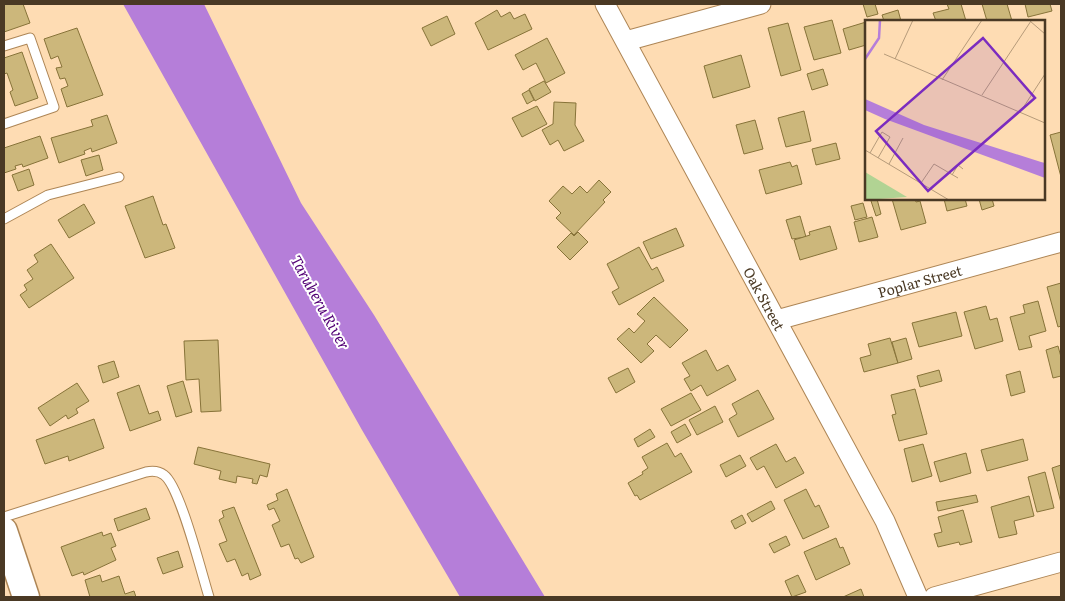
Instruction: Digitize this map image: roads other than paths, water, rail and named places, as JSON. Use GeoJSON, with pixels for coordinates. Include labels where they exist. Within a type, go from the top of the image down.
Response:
{"type":"FeatureCollection","features":[{"type":"Feature","properties":{"kind":"street","name":"Oak Street"},"geometry":{"type":"LineString","coordinates":[[605,4],[886,521],[918,597]]}},
{"type":"Feature","properties":{"kind":"street"},"geometry":{"type":"LineString","coordinates":[[626,41],[761,4]]}},
{"type":"Feature","properties":{"kind":"street","name":"Poplar Street"},"geometry":{"type":"LineString","coordinates":[[777,320],[1061,242]]}},
{"type":"Feature","properties":{"kind":"street"},"geometry":{"type":"LineString","coordinates":[[4,531],[26,597]]}},
{"type":"Feature","properties":{"kind":"street"},"geometry":{"type":"LineString","coordinates":[[934,597],[1061,562]]}},
{"type":"Feature","properties":{"kind":"lane"},"geometry":{"type":"LineString","coordinates":[[4,46],[30,38],[54,107],[4,124]]}},
{"type":"Feature","properties":{"kind":"lane"},"geometry":{"type":"LineString","coordinates":[[4,219],[48,194],[119,177]]}},
{"type":"Feature","properties":{"kind":"lane"},"geometry":{"type":"LineString","coordinates":[[4,517],[146,472],[160,473],[164,475],[175,490],[209,597]]}},
{"type":"Feature","properties":{"kind":"water","name":"Taruheru River"},"geometry":{"type":"Polygon","coordinates":[[[123,4],[204,4],[301,203],[374,315],[545,597],[460,597],[362,430],[123,4]]]}}]}
